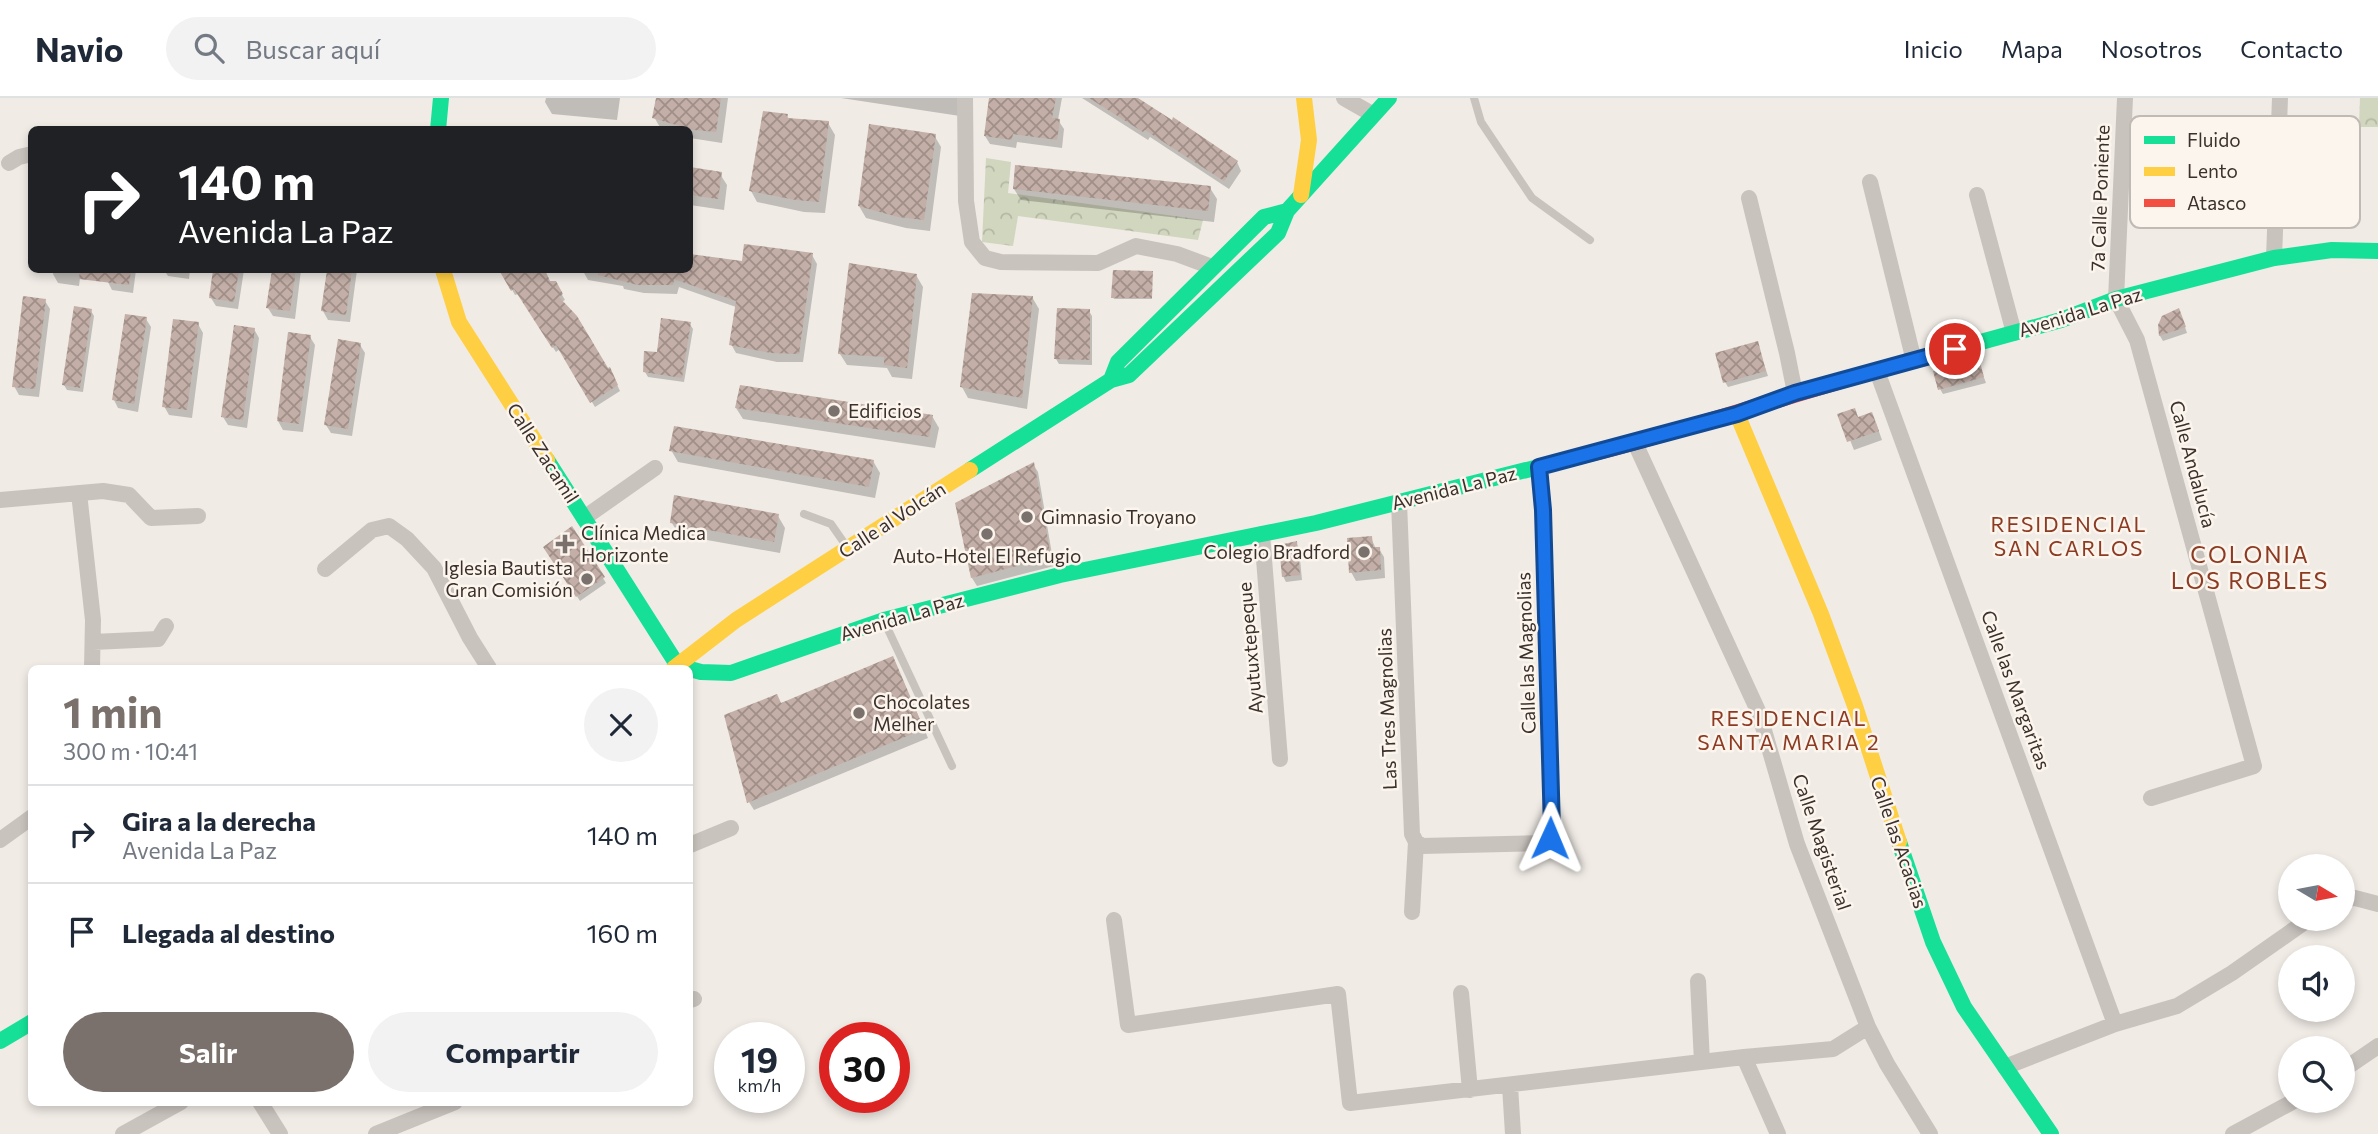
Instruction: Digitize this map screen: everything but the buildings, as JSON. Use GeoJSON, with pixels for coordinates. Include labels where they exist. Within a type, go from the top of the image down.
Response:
{"type":"FeatureCollection","features":[{"type":"Feature","properties":{"kind":"street"},"geometry":{"type":"LineString","coordinates":[[438,126],[441,98]]}},
{"type":"Feature","properties":{"kind":"street"},"geometry":{"type":"LineString","coordinates":[[965,98],[968,215],[972,242],[985,258],[1001,262],[1098,263],[1136,246],[1177,254],[1212,267]]}},
{"type":"Feature","properties":{"kind":"street"},"geometry":{"type":"LineString","coordinates":[[1301,195],[1309,139],[1304,98]]}},
{"type":"Feature","properties":{"kind":"street"},"geometry":{"type":"LineString","coordinates":[[1344,98],[1372,114]]}},
{"type":"Feature","properties":{"kind":"street","name":"Calle al Volcán"},"geometry":{"type":"LineString","coordinates":[[685,665],[736,620],[1111,380],[1129,375],[1279,233],[1287,211],[1389,98]]}},
{"type":"Feature","properties":{"kind":"street","name":"7a Calle Poniente"},"geometry":{"type":"LineString","coordinates":[[2116,299],[2125,98]]}},
{"type":"Feature","properties":{"kind":"street"},"geometry":{"type":"LineString","coordinates":[[2279,116],[2280,98]]}},
{"type":"Feature","properties":{"kind":"street"},"geometry":{"type":"LineString","coordinates":[[9,163],[28,154]]}},
{"type":"Feature","properties":{"kind":"street"},"geometry":{"type":"LineString","coordinates":[[1870,182],[1914,361]]}},
{"type":"Feature","properties":{"kind":"street"},"geometry":{"type":"LineString","coordinates":[[1977,195],[2014,333]]}},
{"type":"Feature","properties":{"kind":"street"},"geometry":{"type":"LineString","coordinates":[[1748,198],[1795,393]]}},
{"type":"Feature","properties":{"kind":"street","name":"Calle al Volcán"},"geometry":{"type":"LineString","coordinates":[[1111,380],[1118,362],[1264,217],[1287,211]]}},
{"type":"Feature","properties":{"kind":"street"},"geometry":{"type":"LineString","coordinates":[[2274,258],[2275,228]]}},
{"type":"Feature","properties":{"kind":"street","name":"Avenida La Paz"},"geometry":{"type":"LineString","coordinates":[[693,670],[731,673],[884,620],[1060,576],[1399,502],[1635,443],[1737,414],[1795,393],[2061,320],[2116,299],[2274,258],[2332,250],[2378,251]]}},
{"type":"Feature","properties":{"kind":"street","name":"Calle Zacamil"},"geometry":{"type":"LineString","coordinates":[[444,273],[459,322],[680,665]]}},
{"type":"Feature","properties":{"kind":"street","name":"Calle Andalucía"},"geometry":{"type":"LineString","coordinates":[[2116,299],[2137,340],[2254,766],[2151,797]]}},
{"type":"Feature","properties":{"kind":"street","name":"Calle las Margaritas"},"geometry":{"type":"LineString","coordinates":[[1877,372],[2115,1024]]}},
{"type":"Feature","properties":{"kind":"street","name":"Calle las Acacias"},"geometry":{"type":"LineString","coordinates":[[1737,414],[1821,614],[1855,706],[1933,942],[1964,1007],[2051,1134]]}},
{"type":"Feature","properties":{"kind":"street","name":"Calle Magisterial"},"geometry":{"type":"LineString","coordinates":[[1635,443],[1759,713],[1797,844],[1868,1027],[1886,1064],[1930,1134]]}},
{"type":"Feature","properties":{"kind":"street","name":"Calle las Magnolias"},"geometry":{"type":"LineString","coordinates":[[1416,842],[1422,846],[1544,843],[1550,838],[1552,829],[1543,510],[1539,467]]}},
{"type":"Feature","properties":{"kind":"street"},"geometry":{"type":"LineString","coordinates":[[584,518],[654,468]]}},
{"type":"Feature","properties":{"kind":"street"},"geometry":{"type":"LineString","coordinates":[[0,500],[103,491],[129,495],[151,518],[198,516]]}},
{"type":"Feature","properties":{"kind":"street"},"geometry":{"type":"LineString","coordinates":[[79,493],[93,620],[92,665]]}},
{"type":"Feature","properties":{"kind":"street","name":"Las Tres Magnolias"},"geometry":{"type":"LineString","coordinates":[[1399,502],[1412,834],[1416,842],[1412,912]]}},
{"type":"Feature","properties":{"kind":"street"},"geometry":{"type":"LineString","coordinates":[[325,569],[372,530],[389,526],[407,539],[434,568],[487,665]]}},
{"type":"Feature","properties":{"kind":"street","name":"Ayutuxtepeque"},"geometry":{"type":"LineString","coordinates":[[1262,534],[1280,759]]}},
{"type":"Feature","properties":{"kind":"street"},"geometry":{"type":"LineString","coordinates":[[93,642],[158,639],[166,626]]}},
{"type":"Feature","properties":{"kind":"street"},"geometry":{"type":"LineString","coordinates":[[0,840],[28,820]]}},
{"type":"Feature","properties":{"kind":"street"},"geometry":{"type":"LineString","coordinates":[[693,844],[732,828]]}},
{"type":"Feature","properties":{"kind":"street"},"geometry":{"type":"LineString","coordinates":[[2356,898],[2378,904]]}},
{"type":"Feature","properties":{"kind":"street"},"geometry":{"type":"LineString","coordinates":[[1114,920],[1128,1025],[1338,994],[1350,1103],[1833,1049],[1868,1027]]}},
{"type":"Feature","properties":{"kind":"street"},"geometry":{"type":"LineString","coordinates":[[2005,1067],[2115,1024],[2177,1006],[2232,973],[2292,931]]}},
{"type":"Feature","properties":{"kind":"street"},"geometry":{"type":"LineString","coordinates":[[1698,981],[1702,1062]]}},
{"type":"Feature","properties":{"kind":"street"},"geometry":{"type":"LineString","coordinates":[[1461,993],[1470,1090]]}},
{"type":"Feature","properties":{"kind":"street"},"geometry":{"type":"LineString","coordinates":[[0,1041],[28,1024]]}},
{"type":"Feature","properties":{"kind":"street"},"geometry":{"type":"LineString","coordinates":[[2355,1061],[2378,1045]]}},
{"type":"Feature","properties":{"kind":"street"},"geometry":{"type":"LineString","coordinates":[[1744,1057],[1778,1134]]}},
{"type":"Feature","properties":{"kind":"street"},"geometry":{"type":"LineString","coordinates":[[1510,1086],[1513,1134]]}},
{"type":"Feature","properties":{"kind":"street"},"geometry":{"type":"LineString","coordinates":[[123,1134],[174,1106]]}},
{"type":"Feature","properties":{"kind":"street"},"geometry":{"type":"LineString","coordinates":[[262,1106],[280,1134]]}},
{"type":"Feature","properties":{"kind":"street"},"geometry":{"type":"LineString","coordinates":[[386,1132],[446,1106]]}},
{"type":"Feature","properties":{"kind":"street"},"geometry":{"type":"LineString","coordinates":[[2233,1134],[2278,1110]]}},
{"type":"Feature","properties":{"kind":"lane"},"geometry":{"type":"LineString","coordinates":[[1474,98],[1481,122],[1532,198],[1590,240]]}},
{"type":"Feature","properties":{"kind":"lane"},"geometry":{"type":"LineString","coordinates":[[804,514],[831,524],[847,548]]}},
{"type":"Feature","properties":{"kind":"lane"},"geometry":{"type":"LineString","coordinates":[[884,620],[952,765]]}},
{"type":"Feature","properties":{"kind":"green space"},"geometry":{"type":"Polygon","coordinates":[[[2360,98],[2378,98],[2378,127],[2360,127],[2360,98]]]}},
{"type":"Feature","properties":{"kind":"green space"},"geometry":{"type":"Polygon","coordinates":[[[986,158],[1011,162],[1008,193],[1203,220],[1198,240],[1018,216],[1013,246],[982,242],[986,158]]]}},
{"type":"Feature","properties":{"kind":"traffic: fast"},"geometry":{"type":"LineString","coordinates":[[438,126],[441,98]]}},
{"type":"Feature","properties":{"kind":"traffic: fast"},"geometry":{"type":"LineString","coordinates":[[970,470],[1111,380],[1129,375],[1278,233],[1287,211],[1389,98]]}},
{"type":"Feature","properties":{"kind":"traffic: fast"},"geometry":{"type":"LineString","coordinates":[[1111,380],[1118,362],[1264,217],[1287,211]]}},
{"type":"Feature","properties":{"kind":"traffic: fast"},"geometry":{"type":"LineString","coordinates":[[1890,367],[2061,320],[2116,299],[2274,258],[2332,250],[2378,251]]}},
{"type":"Feature","properties":{"kind":"traffic: fast"},"geometry":{"type":"LineString","coordinates":[[693,670],[731,673],[884,620],[1060,575],[1316,523],[1594,453]]}},
{"type":"Feature","properties":{"kind":"traffic: fast"},"geometry":{"type":"LineString","coordinates":[[547,460],[677,665]]}},
{"type":"Feature","properties":{"kind":"traffic: fast"},"geometry":{"type":"LineString","coordinates":[[1899,842],[1933,942],[1964,1007],[2051,1134]]}},
{"type":"Feature","properties":{"kind":"traffic: fast"},"geometry":{"type":"LineString","coordinates":[[0,1041],[28,1024]]}},
{"type":"Feature","properties":{"kind":"traffic: slow"},"geometry":{"type":"LineString","coordinates":[[1301,195],[1309,140],[1304,98]]}},
{"type":"Feature","properties":{"kind":"traffic: slow"},"geometry":{"type":"LineString","coordinates":[[444,273],[459,322],[547,460]]}},
{"type":"Feature","properties":{"kind":"traffic: slow"},"geometry":{"type":"LineString","coordinates":[[1737,414],[1821,614],[1855,706],[1899,842]]}},
{"type":"Feature","properties":{"kind":"traffic: slow"},"geometry":{"type":"LineString","coordinates":[[678,665],[736,620],[970,470]]}},
{"type":"Feature","properties":{"kind":"traffic: jam"},"geometry":{"type":"LineString","coordinates":[[1594,453],[1890,367]]}},
{"type":"Feature","properties":{"kind":"place","name":"Edificios"},"geometry":{"type":"Point","coordinates":[834,411]}},
{"type":"Feature","properties":{"kind":"place","name":"Gimnasio Troyano"},"geometry":{"type":"Point","coordinates":[1027,517]}},
{"type":"Feature","properties":{"kind":"place","name":"Auto-Hotel El Refugio"},"geometry":{"type":"Point","coordinates":[987,534]}},
{"type":"Feature","properties":{"kind":"place","name":"Clínica Medica Horizonte"},"geometry":{"type":"Point","coordinates":[565,544]}},
{"type":"Feature","properties":{"kind":"place","name":"Colegio Bradford"},"geometry":{"type":"Point","coordinates":[1364,552]}},
{"type":"Feature","properties":{"kind":"place","name":"Iglesia Bautista Gran Comisión"},"geometry":{"type":"Point","coordinates":[587,579]}},
{"type":"Feature","properties":{"kind":"place","name":"Chocolates Melher"},"geometry":{"type":"Point","coordinates":[859,713]}},
{"type":"Feature","properties":{"kind":"district","name":"RESIDENCIAL SAN CARLOS"},"geometry":{"type":"Point","coordinates":[2069,537]}},
{"type":"Feature","properties":{"kind":"district","name":"COLONIA LOS ROBLES"},"geometry":{"type":"Point","coordinates":[2250,568]}},
{"type":"Feature","properties":{"kind":"district","name":"RESIDENCIAL SANTA MARIA 2"},"geometry":{"type":"Point","coordinates":[1789,731]}},
{"type":"Feature","properties":{"kind":"route"},"geometry":{"type":"LineString","coordinates":[[1550,838],[1552,829],[1543,510],[1539,467],[1635,443],[1737,414],[1795,393],[1955,349]]}}]}
